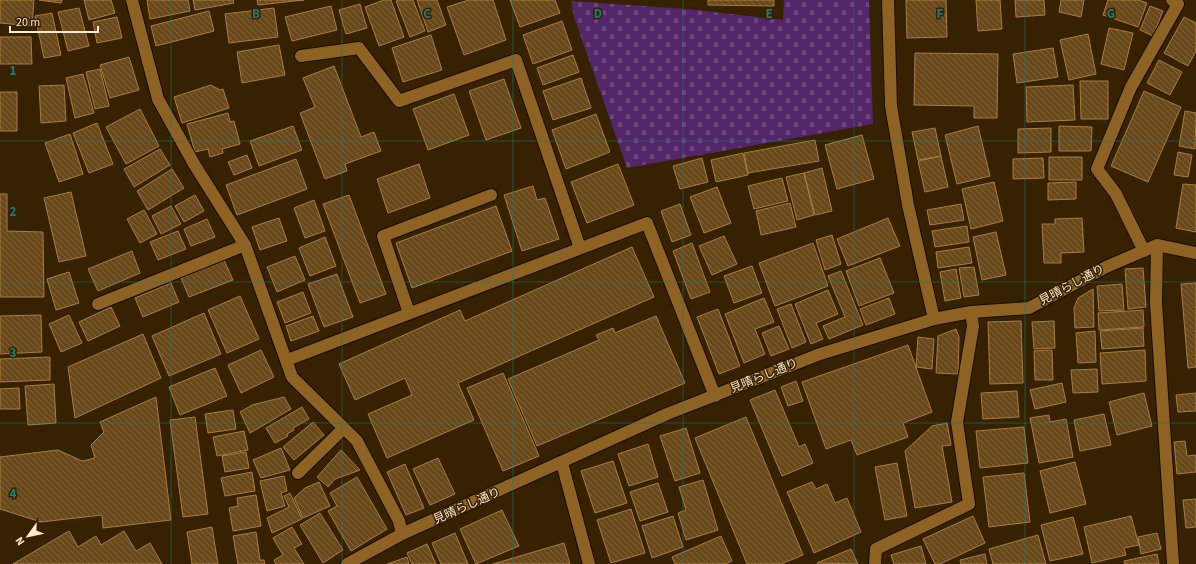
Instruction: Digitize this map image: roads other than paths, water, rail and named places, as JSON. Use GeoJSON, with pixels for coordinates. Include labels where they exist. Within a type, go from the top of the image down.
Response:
{"type":"FeatureCollection","features":[{"type":"Feature","properties":{"kind":"street"},"geometry":{"type":"LineString","coordinates":[[132,0],[158,100],[194,164],[245,245],[292,377],[357,441],[399,521],[402,534]]}},
{"type":"Feature","properties":{"kind":"street"},"geometry":{"type":"LineString","coordinates":[[888,0],[891,106],[908,205],[934,320]]}},
{"type":"Feature","properties":{"kind":"street"},"geometry":{"type":"LineString","coordinates":[[1144,251],[1116,194],[1097,169],[1131,87],[1178,4],[1172,0]]}},
{"type":"Feature","properties":{"kind":"street"},"geometry":{"type":"LineString","coordinates":[[301,56],[359,48],[399,101],[516,60],[580,248]]}},
{"type":"Feature","properties":{"kind":"street"},"geometry":{"type":"LineString","coordinates":[[409,313],[383,236],[491,195]]}},
{"type":"Feature","properties":{"kind":"street"},"geometry":{"type":"LineString","coordinates":[[287,360],[647,223],[715,396]]}},
{"type":"Feature","properties":{"kind":"street"},"geometry":{"type":"LineString","coordinates":[[98,304],[245,245]]}},
{"type":"Feature","properties":{"kind":"street"},"geometry":{"type":"LineString","coordinates":[[1173,564],[1156,302],[1157,245],[1196,253]]}},
{"type":"Feature","properties":{"kind":"street","name":"見晴らし通り"},"geometry":{"type":"LineString","coordinates":[[347,564],[402,534],[562,463],[667,414],[820,354],[934,320],[971,312],[1029,308],[1106,267],[1157,245]]}},
{"type":"Feature","properties":{"kind":"street"},"geometry":{"type":"LineString","coordinates":[[875,564],[876,548],[969,504],[957,422],[973,326],[971,312]]}},
{"type":"Feature","properties":{"kind":"street"},"geometry":{"type":"LineString","coordinates":[[298,473],[344,428]]}},
{"type":"Feature","properties":{"kind":"street"},"geometry":{"type":"LineString","coordinates":[[562,463],[589,564]]}}]}
